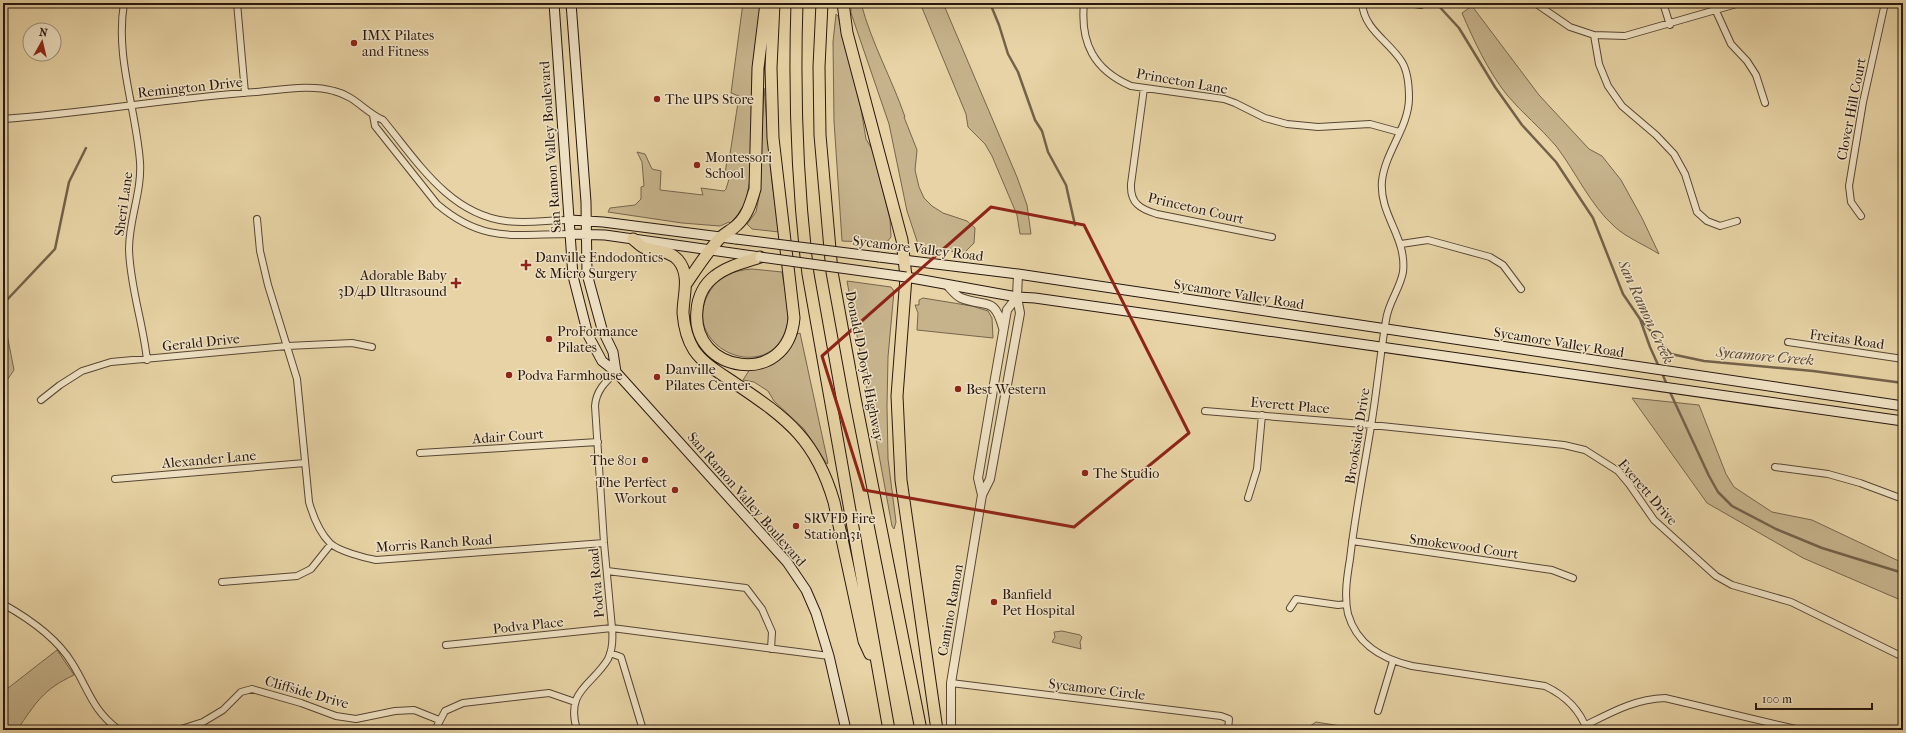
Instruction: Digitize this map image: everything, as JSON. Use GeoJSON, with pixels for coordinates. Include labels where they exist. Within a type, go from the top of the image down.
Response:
{"type":"FeatureCollection","features":[{"type":"Feature","properties":{"kind":"highway"},"geometry":{"type":"LineString","coordinates":[[686,284],[721,237],[737,226],[745,217],[751,204],[755,189],[758,68],[766,3]]}},
{"type":"Feature","properties":{"kind":"highway"},"geometry":{"type":"LineString","coordinates":[[760,257],[726,269],[715,276],[706,284],[697,306],[696,316],[698,328],[709,349],[721,358],[734,363],[747,365],[760,364],[770,360],[780,352],[789,341],[793,330],[793,313],[773,138],[771,68],[774,3]]}},
{"type":"Feature","properties":{"kind":"highway"},"geometry":{"type":"LineString","coordinates":[[797,3],[794,67],[796,136],[800,203],[805,250],[819,339],[889,730]]}},
{"type":"Feature","properties":{"kind":"highway","name":"Donald D Doyle Highway"},"geometry":{"type":"LineString","coordinates":[[822,3],[819,67],[820,135],[832,272],[921,730]]}},
{"type":"Feature","properties":{"kind":"highway"},"geometry":{"type":"LineString","coordinates":[[843,3],[847,33],[902,240],[906,277],[898,396],[900,466],[908,542],[937,730]]}},
{"type":"Feature","properties":{"kind":"highway"},"geometry":{"type":"LineString","coordinates":[[633,239],[644,248],[673,255],[682,265],[686,284],[683,312],[685,329],[688,340],[695,351],[714,369],[764,402],[793,426],[804,438],[821,466],[827,480],[837,517],[864,641],[878,673]]}},
{"type":"Feature","properties":{"kind":"main road","name":"San Ramon Valley Boulevard"},"geometry":{"type":"LineString","coordinates":[[554,3],[573,276],[588,335],[602,361],[616,372],[787,562],[812,600],[829,656],[846,730]]}},
{"type":"Feature","properties":{"kind":"main road"},"geometry":{"type":"LineString","coordinates":[[571,3],[589,281],[602,329],[613,352],[616,372]]}},
{"type":"Feature","properties":{"kind":"main road","name":"Sycamore Valley Road"},"geometry":{"type":"LineString","coordinates":[[570,220],[586,220],[1018,274],[1681,375],[1903,406]]}},
{"type":"Feature","properties":{"kind":"main road","name":"Sycamore Valley Road"},"geometry":{"type":"LineString","coordinates":[[571,234],[586,234],[633,239],[906,277],[1017,297],[1903,421]]}},
{"type":"Feature","properties":{"kind":"street","name":"Sheri Lane"},"geometry":{"type":"LineString","coordinates":[[124,3],[121,32],[122,53],[140,168],[139,189],[130,234],[129,261],[132,283],[144,334],[147,360]]}},
{"type":"Feature","properties":{"kind":"street"},"geometry":{"type":"LineString","coordinates":[[237,3],[245,93]]}},
{"type":"Feature","properties":{"kind":"street","name":"Princeton Lane"},"geometry":{"type":"LineString","coordinates":[[1084,3],[1084,30],[1089,48],[1103,69],[1119,81],[1144,88],[1224,100],[1235,103],[1265,118],[1287,124],[1318,127],[1370,124],[1399,132]]}},
{"type":"Feature","properties":{"kind":"street","name":"Brookside Drive"},"geometry":{"type":"LineString","coordinates":[[1362,3],[1364,16],[1369,24],[1399,58],[1406,72],[1409,101],[1399,132],[1386,164],[1382,187],[1386,209],[1401,244],[1403,254],[1402,274],[1388,312],[1382,347],[1352,542],[1346,604],[1354,627],[1361,638],[1381,656],[1393,662],[1545,686],[1563,696],[1570,702],[1587,727]]}},
{"type":"Feature","properties":{"kind":"street"},"geometry":{"type":"LineString","coordinates":[[1408,3],[1421,5]]}},
{"type":"Feature","properties":{"kind":"street"},"geometry":{"type":"LineString","coordinates":[[1536,3],[1570,27],[1594,35],[1625,36],[1670,25],[1740,3]]}},
{"type":"Feature","properties":{"kind":"street"},"geometry":{"type":"LineString","coordinates":[[1663,3],[1670,25]]}},
{"type":"Feature","properties":{"kind":"street","name":"Clover Hill Court"},"geometry":{"type":"LineString","coordinates":[[1861,216],[1851,202],[1849,186],[1863,102],[1885,3]]}},
{"type":"Feature","properties":{"kind":"street"},"geometry":{"type":"LineString","coordinates":[[1716,11],[1730,44],[1747,61],[1756,75],[1765,103]]}},
{"type":"Feature","properties":{"kind":"street"},"geometry":{"type":"LineString","coordinates":[[1594,35],[1599,64],[1608,86],[1622,106],[1656,135],[1674,154],[1685,174],[1697,212],[1707,221],[1720,226],[1738,221]]}},
{"type":"Feature","properties":{"kind":"street","name":"Remington Drive"},"geometry":{"type":"LineString","coordinates":[[3,119],[61,115],[131,105],[245,93],[318,88],[349,95],[373,116],[383,120],[446,194],[469,210],[493,219],[514,222],[570,220]]}},
{"type":"Feature","properties":{"kind":"street","name":"Princeton Court"},"geometry":{"type":"LineString","coordinates":[[1144,88],[1130,184],[1130,192],[1135,202],[1146,210],[1157,214],[1272,237]]}},
{"type":"Feature","properties":{"kind":"street"},"geometry":{"type":"LineString","coordinates":[[373,116],[375,126],[437,204],[449,214],[480,230],[501,235],[524,236],[571,234]]}},
{"type":"Feature","properties":{"kind":"street"},"geometry":{"type":"LineString","coordinates":[[222,582],[298,576],[311,569],[330,544],[314,519],[311,508],[297,378],[268,285],[260,250],[257,219]]}},
{"type":"Feature","properties":{"kind":"street"},"geometry":{"type":"LineString","coordinates":[[1401,244],[1428,240],[1490,257],[1503,265],[1521,289]]}},
{"type":"Feature","properties":{"kind":"street","name":"Camino Ramon"},"geometry":{"type":"LineString","coordinates":[[951,730],[951,683],[982,495],[990,479],[1020,313],[1017,297],[1018,274]]}},
{"type":"Feature","properties":{"kind":"street"},"geometry":{"type":"LineString","coordinates":[[947,285],[960,298],[989,304],[999,314],[1004,330]]}},
{"type":"Feature","properties":{"kind":"street","name":"Camino Ramon"},"geometry":{"type":"LineString","coordinates":[[982,495],[978,478],[1004,330],[1008,310],[1017,297]]}},
{"type":"Feature","properties":{"kind":"street","name":"Freitas Road"},"geometry":{"type":"LineString","coordinates":[[1788,342],[1903,359]]}},
{"type":"Feature","properties":{"kind":"street","name":"Gerald Drive"},"geometry":{"type":"LineString","coordinates":[[41,400],[60,385],[82,371],[111,362],[147,360],[288,346],[352,343],[372,347]]}},
{"type":"Feature","properties":{"kind":"street","name":"Podva Road"},"geometry":{"type":"LineString","coordinates":[[616,372],[602,385],[595,400],[604,543],[612,628],[829,656]]}},
{"type":"Feature","properties":{"kind":"street","name":"Everett Place"},"geometry":{"type":"LineString","coordinates":[[1206,411],[1371,425]]}},
{"type":"Feature","properties":{"kind":"street"},"geometry":{"type":"LineString","coordinates":[[1248,498],[1257,469],[1262,415]]}},
{"type":"Feature","properties":{"kind":"street","name":"Everett Drive"},"geometry":{"type":"LineString","coordinates":[[1371,425],[1564,445],[1585,450],[1618,471],[1654,520],[1716,576],[1732,585],[1791,602],[1903,657]]}},
{"type":"Feature","properties":{"kind":"street","name":"Adair Court"},"geometry":{"type":"LineString","coordinates":[[420,454],[598,442]]}},
{"type":"Feature","properties":{"kind":"street","name":"Alexander Lane"},"geometry":{"type":"LineString","coordinates":[[115,479],[305,463]]}},
{"type":"Feature","properties":{"kind":"street"},"geometry":{"type":"LineString","coordinates":[[1775,467],[1828,474],[1860,482],[1903,499]]}},
{"type":"Feature","properties":{"kind":"street","name":"Smokewood Court"},"geometry":{"type":"LineString","coordinates":[[1352,542],[1552,570],[1573,578]]}},
{"type":"Feature","properties":{"kind":"street","name":"Morris Ranch Road"},"geometry":{"type":"LineString","coordinates":[[330,544],[362,558],[376,560],[604,543]]}},
{"type":"Feature","properties":{"kind":"street"},"geometry":{"type":"LineString","coordinates":[[607,570],[746,588],[762,609],[772,632],[771,649]]}},
{"type":"Feature","properties":{"kind":"street"},"geometry":{"type":"LineString","coordinates":[[1290,608],[1296,599],[1346,604]]}},
{"type":"Feature","properties":{"kind":"street"},"geometry":{"type":"LineString","coordinates":[[3,604],[40,629],[60,645],[72,663],[96,709],[119,730]]}},
{"type":"Feature","properties":{"kind":"street"},"geometry":{"type":"LineString","coordinates":[[577,730],[574,713],[575,702],[579,693],[604,664],[610,652],[612,628]]}},
{"type":"Feature","properties":{"kind":"street","name":"Podva Place"},"geometry":{"type":"LineString","coordinates":[[446,645],[612,628]]}},
{"type":"Feature","properties":{"kind":"street"},"geometry":{"type":"LineString","coordinates":[[610,652],[621,657],[643,730]]}},
{"type":"Feature","properties":{"kind":"street"},"geometry":{"type":"LineString","coordinates":[[1378,711],[1393,662]]}},
{"type":"Feature","properties":{"kind":"street","name":"Sycamore Circle"},"geometry":{"type":"LineString","coordinates":[[951,683],[1220,716],[1229,719],[1228,730]]}},
{"type":"Feature","properties":{"kind":"street","name":"Cliffside Drive"},"geometry":{"type":"LineString","coordinates":[[178,730],[203,722],[223,710],[241,692],[252,689],[301,703],[336,716],[356,719],[394,711],[414,710],[439,720]]}},
{"type":"Feature","properties":{"kind":"street"},"geometry":{"type":"LineString","coordinates":[[435,730],[445,711],[462,703],[549,693],[575,702]]}},
{"type":"Feature","properties":{"kind":"street"},"geometry":{"type":"LineString","coordinates":[[1587,727],[1632,703],[1649,699],[1665,698],[1800,730]]}},
{"type":"Feature","properties":{"kind":"highlighted area"},"geometry":{"type":"Polygon","coordinates":[[[991,207],[1084,225],[1189,433],[1074,527],[864,490],[822,356],[991,207]]]}},
{"type":"Feature","properties":{"kind":"shaded area"},"geometry":{"type":"Polygon","coordinates":[[[743,3],[761,3],[750,179],[745,206],[744,205],[737,216],[730,223],[729,222],[720,226],[682,223],[608,212],[610,208],[635,205],[641,199],[641,187],[644,186],[642,162],[637,152],[645,154],[652,169],[661,171],[660,190],[703,195],[701,188],[724,191],[726,189],[729,179],[725,174],[727,160],[730,154],[739,96],[731,93],[743,3]]]}},
{"type":"Feature","properties":{"kind":"shaded area"},"geometry":{"type":"Polygon","coordinates":[[[851,3],[861,3],[870,32],[900,103],[917,150],[915,170],[919,187],[924,198],[932,206],[943,213],[967,221],[975,228],[974,243],[964,253],[923,247],[918,244],[907,211],[889,124],[851,13],[851,3]]]}},
{"type":"Feature","properties":{"kind":"shaded area"},"geometry":{"type":"Polygon","coordinates":[[[920,3],[943,3],[1017,177],[1027,205],[1031,234],[1020,234],[1017,215],[992,156],[985,144],[968,127],[966,114],[920,3]]]}},
{"type":"Feature","properties":{"kind":"shaded area"},"geometry":{"type":"Polygon","coordinates":[[[1472,6],[1539,95],[1589,149],[1602,156],[1621,180],[1642,218],[1659,254],[1625,235],[1606,218],[1591,199],[1556,146],[1500,86],[1477,45],[1462,13],[1472,6]]]}},
{"type":"Feature","properties":{"kind":"shaded area"},"geometry":{"type":"Polygon","coordinates":[[[836,14],[838,16],[861,109],[866,139],[873,151],[890,219],[891,237],[886,243],[842,241],[834,121],[833,42],[836,14]]]}},
{"type":"Feature","properties":{"kind":"shaded area"},"geometry":{"type":"Polygon","coordinates":[[[764,88],[772,182],[779,232],[752,229],[747,224],[756,212],[759,197],[764,88]]]}},
{"type":"Feature","properties":{"kind":"shaded area"},"geometry":{"type":"Polygon","coordinates":[[[752,269],[782,272],[788,303],[788,321],[779,342],[765,354],[748,357],[731,354],[716,344],[706,330],[703,312],[710,291],[718,281],[734,272],[752,269]]]}},
{"type":"Feature","properties":{"kind":"shaded area"},"geometry":{"type":"Polygon","coordinates":[[[847,281],[891,287],[894,291],[888,357],[887,406],[888,459],[896,522],[894,529],[892,526],[847,281]]]}},
{"type":"Feature","properties":{"kind":"shaded area"},"geometry":{"type":"Polygon","coordinates":[[[923,298],[972,306],[988,311],[992,318],[993,338],[917,330],[918,313],[915,305],[919,305],[919,300],[923,298]]]}},
{"type":"Feature","properties":{"kind":"shaded area"},"geometry":{"type":"Polygon","coordinates":[[[3,324],[5,324],[14,370],[3,386],[3,324]]]}},
{"type":"Feature","properties":{"kind":"shaded area"},"geometry":{"type":"Polygon","coordinates":[[[800,333],[827,464],[804,429],[774,401],[768,391],[754,382],[743,380],[750,369],[789,347],[797,334],[800,333]]]}},
{"type":"Feature","properties":{"kind":"shaded area"},"geometry":{"type":"Polygon","coordinates":[[[1632,398],[1699,405],[1726,474],[1734,487],[1772,512],[1812,520],[1903,563],[1903,601],[1803,558],[1707,503],[1632,398]]]}},
{"type":"Feature","properties":{"kind":"shaded area"},"geometry":{"type":"Polygon","coordinates":[[[1062,631],[1080,635],[1082,637],[1080,642],[1081,649],[1052,642],[1055,637],[1054,632],[1062,631]]]}},
{"type":"Feature","properties":{"kind":"shaded area"},"geometry":{"type":"Polygon","coordinates":[[[57,650],[74,675],[54,686],[47,692],[35,705],[17,730],[3,730],[3,692],[57,650]]]}},
{"type":"Feature","properties":{"kind":"shaded area"},"geometry":{"type":"Polygon","coordinates":[[[1316,722],[1366,730],[1304,730],[1316,722]]]}},
{"type":"Feature","properties":{"kind":"waterway"},"geometry":{"type":"LineString","coordinates":[[990,3],[1008,54],[1018,72],[1035,120],[1042,131],[1048,152],[1066,185],[1075,225]]}},
{"type":"Feature","properties":{"kind":"waterway","name":"San Ramon Creek"},"geometry":{"type":"LineString","coordinates":[[1436,3],[1459,28],[1495,87],[1522,125],[1556,162],[1593,218],[1623,294],[1640,319],[1659,367]]}},
{"type":"Feature","properties":{"kind":"waterway"},"geometry":{"type":"LineString","coordinates":[[3,307],[4,303],[55,249],[69,182],[86,148]]}},
{"type":"Feature","properties":{"kind":"waterway","name":"Sycamore Creek"},"geometry":{"type":"LineString","coordinates":[[1641,320],[1671,354],[1704,361],[1813,371],[1903,383]]}},
{"type":"Feature","properties":{"kind":"waterway","name":"San Ramon Creek"},"geometry":{"type":"LineString","coordinates":[[1662,373],[1667,385]]}},
{"type":"Feature","properties":{"kind":"waterway","name":"San Ramon Creek"},"geometry":{"type":"LineString","coordinates":[[1669,390],[1709,476],[1718,492],[1732,506],[1776,529],[1822,548],[1903,573]]}},
{"type":"Feature","properties":{"kind":"place","name":"IMX Pilates and Fitness"},"geometry":{"type":"Point","coordinates":[354,43]}},
{"type":"Feature","properties":{"kind":"place","name":"The UPS Store"},"geometry":{"type":"Point","coordinates":[657,99]}},
{"type":"Feature","properties":{"kind":"place","name":"Montessori School"},"geometry":{"type":"Point","coordinates":[697,165]}},
{"type":"Feature","properties":{"kind":"place","name":"Danville Endodontics & Micro Surgery"},"geometry":{"type":"Point","coordinates":[526,265]}},
{"type":"Feature","properties":{"kind":"place","name":"Adorable Baby 3D/4D Ultrasound"},"geometry":{"type":"Point","coordinates":[456,283]}},
{"type":"Feature","properties":{"kind":"place","name":"ProFormance Pilates"},"geometry":{"type":"Point","coordinates":[549,339]}},
{"type":"Feature","properties":{"kind":"place","name":"Podva Farmhouse"},"geometry":{"type":"Point","coordinates":[509,375]}},
{"type":"Feature","properties":{"kind":"place","name":"Danville Pilates Center"},"geometry":{"type":"Point","coordinates":[657,377]}},
{"type":"Feature","properties":{"kind":"place","name":"Best Western"},"geometry":{"type":"Point","coordinates":[958,389]}},
{"type":"Feature","properties":{"kind":"place","name":"The 801"},"geometry":{"type":"Point","coordinates":[645,460]}},
{"type":"Feature","properties":{"kind":"place","name":"The Studio"},"geometry":{"type":"Point","coordinates":[1085,473]}},
{"type":"Feature","properties":{"kind":"place","name":"The Perfect Workout"},"geometry":{"type":"Point","coordinates":[675,490]}},
{"type":"Feature","properties":{"kind":"place","name":"SRVFD Fire Station 31"},"geometry":{"type":"Point","coordinates":[796,526]}},
{"type":"Feature","properties":{"kind":"place","name":"Banfield Pet Hospital"},"geometry":{"type":"Point","coordinates":[994,602]}}]}
